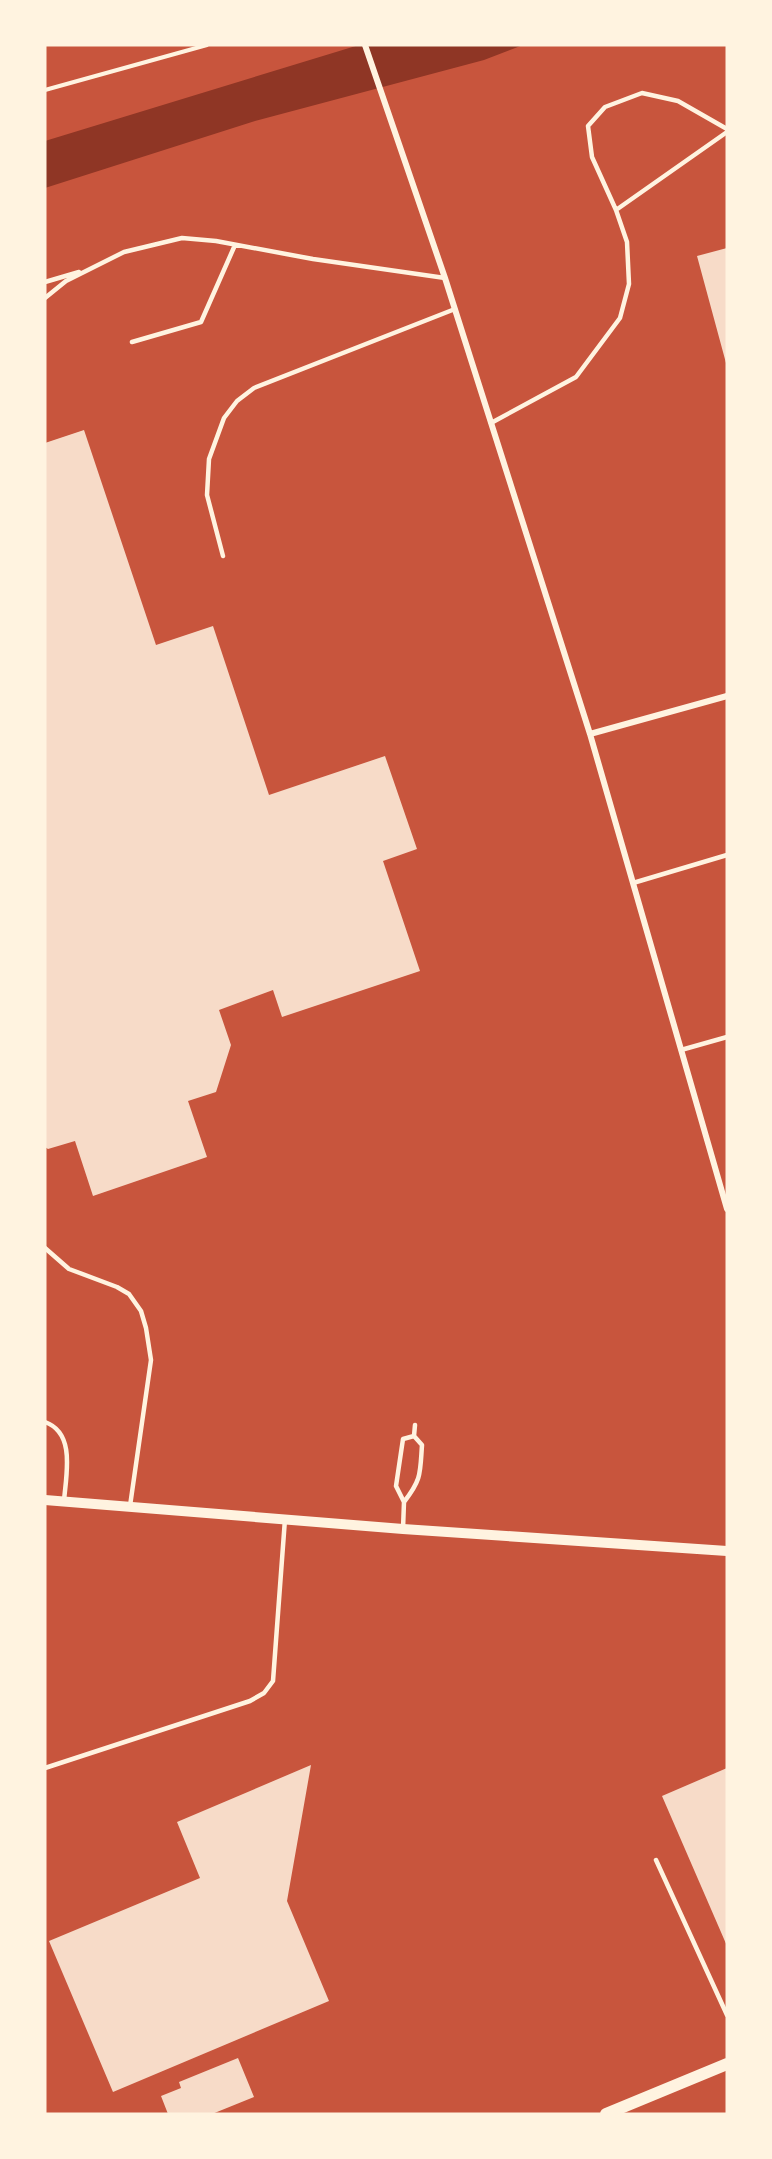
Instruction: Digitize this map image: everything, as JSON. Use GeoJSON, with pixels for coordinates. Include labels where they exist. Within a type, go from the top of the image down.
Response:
{"type":"FeatureCollection","features":[{"type":"Feature","properties":{"kind":"main road"},"geometry":{"type":"LineString","coordinates":[[606,2114],[629,2109],[727,2064]]}},
{"type":"Feature","properties":{"kind":"street"},"geometry":{"type":"LineString","coordinates":[[365,45],[445,278],[590,734],[727,1209]]}},
{"type":"Feature","properties":{"kind":"street"},"geometry":{"type":"LineString","coordinates":[[590,734],[727,696]]}},
{"type":"Feature","properties":{"kind":"street"},"geometry":{"type":"LineString","coordinates":[[45,1500],[403,1529],[727,1551]]}},
{"type":"Feature","properties":{"kind":"lane"},"geometry":{"type":"LineString","coordinates":[[491,423],[576,377],[620,318],[629,284],[627,242],[616,210],[592,157],[588,126],[605,107],[642,93],[678,101],[727,131],[616,210]]}},
{"type":"Feature","properties":{"kind":"lane"},"geometry":{"type":"LineString","coordinates":[[45,298],[66,281],[124,252],[182,238],[445,278]]}},
{"type":"Feature","properties":{"kind":"lane"},"geometry":{"type":"LineString","coordinates":[[132,342],[201,322],[235,245]]}},
{"type":"Feature","properties":{"kind":"lane"},"geometry":{"type":"LineString","coordinates":[[45,282],[90,269]]}},
{"type":"Feature","properties":{"kind":"lane"},"geometry":{"type":"LineString","coordinates":[[223,556],[207,495],[208,459],[224,418],[237,401],[254,388],[455,309]]}},
{"type":"Feature","properties":{"kind":"lane"},"geometry":{"type":"LineString","coordinates":[[633,883],[727,855]]}},
{"type":"Feature","properties":{"kind":"lane"},"geometry":{"type":"LineString","coordinates":[[681,1050],[727,1037]]}},
{"type":"Feature","properties":{"kind":"lane"},"geometry":{"type":"LineString","coordinates":[[45,1248],[69,1269],[117,1287],[129,1294],[141,1311],[151,1360],[130,1506]]}},
{"type":"Feature","properties":{"kind":"lane"},"geometry":{"type":"LineString","coordinates":[[45,1422],[58,1428],[65,1442],[67,1457],[64,1501]]}},
{"type":"Feature","properties":{"kind":"lane"},"geometry":{"type":"LineString","coordinates":[[404,1502],[416,1488],[419,1480],[422,1445],[414,1436],[415,1425]]}},
{"type":"Feature","properties":{"kind":"lane"},"geometry":{"type":"LineString","coordinates":[[403,1529],[404,1502],[396,1486],[396,1478],[403,1440],[414,1436]]}},
{"type":"Feature","properties":{"kind":"lane"},"geometry":{"type":"LineString","coordinates":[[45,1768],[250,1701],[264,1693],[273,1681],[285,1519]]}},
{"type":"Feature","properties":{"kind":"lane"},"geometry":{"type":"LineString","coordinates":[[656,1860],[727,2015]]}},
{"type":"Feature","properties":{"kind":"path"},"geometry":{"type":"LineString","coordinates":[[45,90],[207,45]]}},
{"type":"Feature","properties":{"kind":"shaded area"},"geometry":{"type":"Polygon","coordinates":[[[359,45],[523,45],[484,60],[255,121],[45,188],[45,141],[359,45]]]}},
{"type":"Feature","properties":{"kind":"building"},"geometry":{"type":"Polygon","coordinates":[[[727,248],[727,363],[726,363],[697,256],[727,248]]]}},
{"type":"Feature","properties":{"kind":"building"},"geometry":{"type":"Polygon","coordinates":[[[84,430],[156,645],[213,626],[269,795],[385,756],[417,849],[383,861],[420,971],[282,1017],[273,990],[219,1010],[231,1045],[216,1092],[188,1101],[207,1157],[93,1196],[75,1141],[48,1149],[45,1147],[45,443],[84,430]]]}},
{"type":"Feature","properties":{"kind":"building"},"geometry":{"type":"Polygon","coordinates":[[[311,1765],[287,1901],[329,2001],[113,2092],[49,1941],[200,1878],[177,1822],[311,1765]]]}},
{"type":"Feature","properties":{"kind":"building"},"geometry":{"type":"Polygon","coordinates":[[[727,1768],[727,1946],[662,1796],[727,1768]]]}},
{"type":"Feature","properties":{"kind":"building"},"geometry":{"type":"Polygon","coordinates":[[[238,2058],[254,2097],[212,2114],[168,2114],[161,2096],[181,2088],[179,2082],[238,2058]]]}}]}
